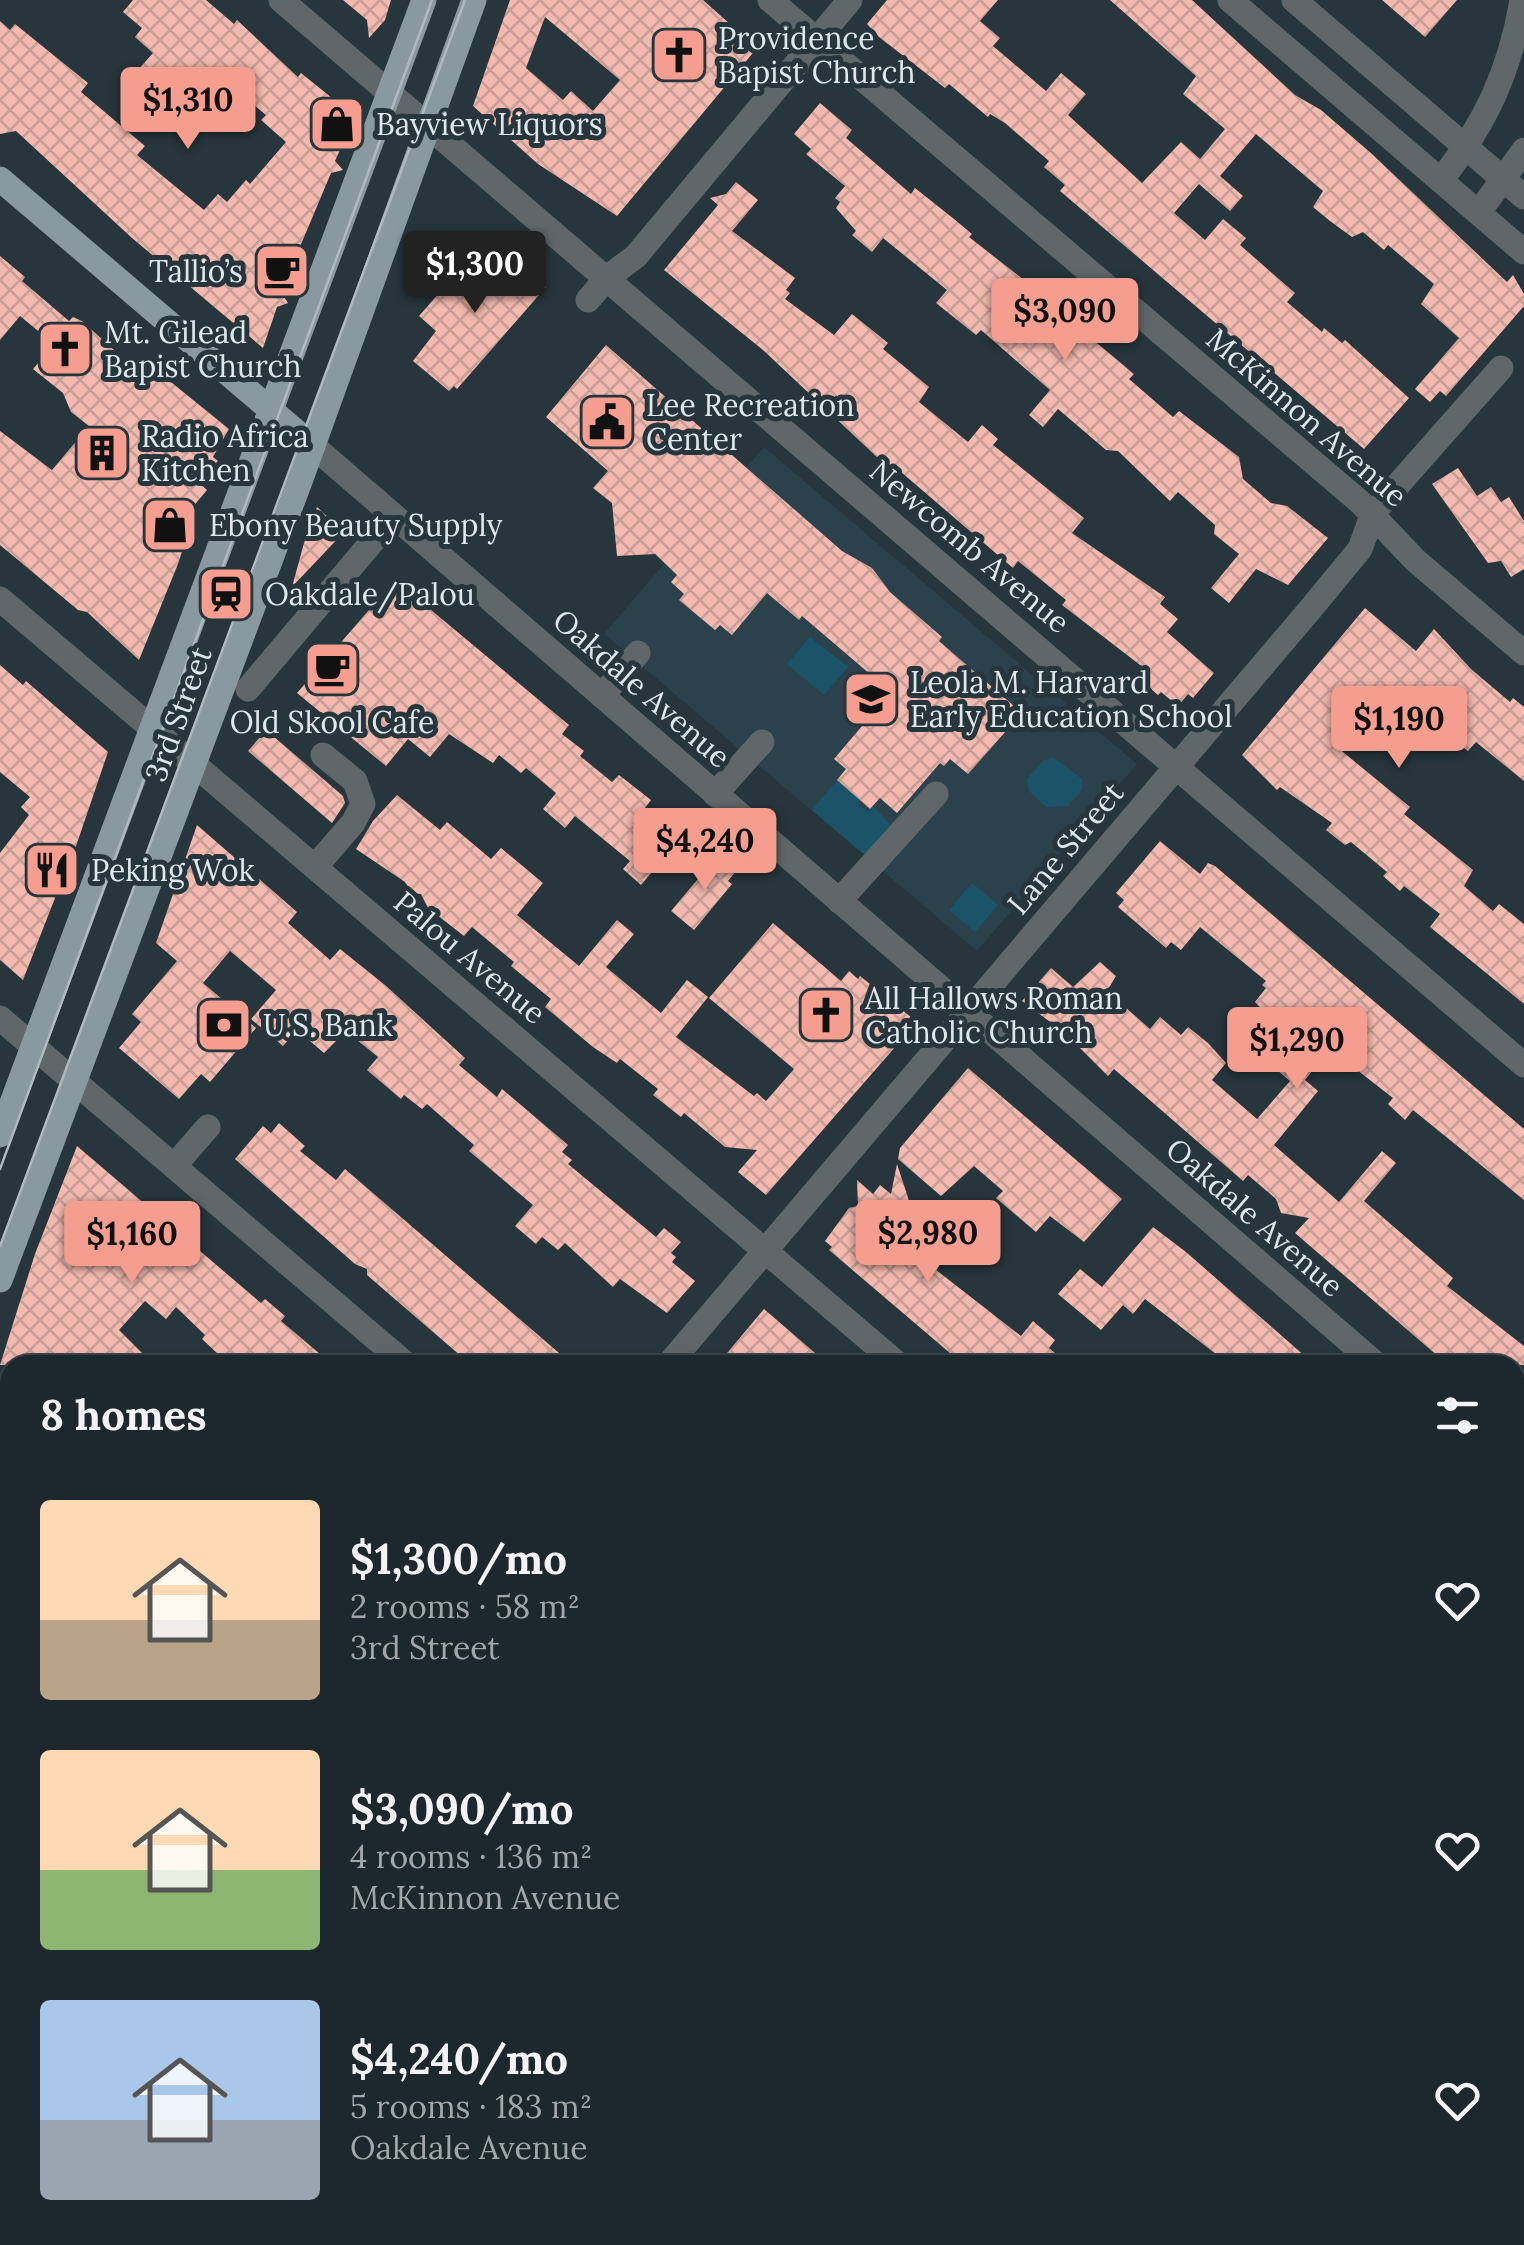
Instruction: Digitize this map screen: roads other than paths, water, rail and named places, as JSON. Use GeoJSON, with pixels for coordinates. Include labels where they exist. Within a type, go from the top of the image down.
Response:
{"type":"FeatureCollection","features":[{"type":"Feature","properties":{"kind":"main road","name":"3rd Street"},"geometry":{"type":"LineString","coordinates":[[0,1134],[424,0]]}},
{"type":"Feature","properties":{"kind":"main road","name":"3rd Street"},"geometry":{"type":"LineString","coordinates":[[0,1280],[313,446],[474,0]]}},
{"type":"Feature","properties":{"kind":"main road","name":"Oakdale Avenue"},"geometry":{"type":"LineString","coordinates":[[0,179],[313,446]]}},
{"type":"Feature","properties":{"kind":"street","name":"Newcomb Avenue"},"geometry":{"type":"LineString","coordinates":[[281,0],[1524,1065]]}},
{"type":"Feature","properties":{"kind":"street","name":"McKinnon Avenue"},"geometry":{"type":"LineString","coordinates":[[770,0],[1373,513],[1415,560],[1524,653]]}},
{"type":"Feature","properties":{"kind":"street"},"geometry":{"type":"LineString","coordinates":[[588,300],[607,278],[636,256],[850,0]]}},
{"type":"Feature","properties":{"kind":"street"},"geometry":{"type":"LineString","coordinates":[[1230,0],[1524,252]]}},
{"type":"Feature","properties":{"kind":"street"},"geometry":{"type":"LineString","coordinates":[[1294,0],[1514,189]]}},
{"type":"Feature","properties":{"kind":"street"},"geometry":{"type":"LineString","coordinates":[[1441,180],[1466,148],[1502,85],[1522,0]]}},
{"type":"Feature","properties":{"kind":"street"},"geometry":{"type":"LineString","coordinates":[[1479,212],[1514,189],[1524,150]]}},
{"type":"Feature","properties":{"kind":"street","name":"Lane Street"},"geometry":{"type":"LineString","coordinates":[[677,1355],[1360,549],[1373,513],[1501,368]]}},
{"type":"Feature","properties":{"kind":"street","name":"Oakdale Avenue"},"geometry":{"type":"LineString","coordinates":[[313,446],[1365,1355]]}},
{"type":"Feature","properties":{"kind":"street"},"geometry":{"type":"LineString","coordinates":[[248,689],[393,516]]}},
{"type":"Feature","properties":{"kind":"street","name":"Palou Avenue"},"geometry":{"type":"LineString","coordinates":[[0,598],[887,1355]]}},
{"type":"Feature","properties":{"kind":"street"},"geometry":{"type":"LineString","coordinates":[[602,696],[638,653]]}},
{"type":"Feature","properties":{"kind":"street"},"geometry":{"type":"LineString","coordinates":[[715,794],[762,742]]}},
{"type":"Feature","properties":{"kind":"street"},"geometry":{"type":"LineString","coordinates":[[315,867],[353,823],[363,804],[355,781],[323,755]]}},
{"type":"Feature","properties":{"kind":"street"},"geometry":{"type":"LineString","coordinates":[[839,901],[936,794]]}},
{"type":"Feature","properties":{"kind":"street"},"geometry":{"type":"LineString","coordinates":[[0,1018],[395,1355]]}},
{"type":"Feature","properties":{"kind":"street"},"geometry":{"type":"LineString","coordinates":[[174,1166],[208,1127]]}},
{"type":"Feature","properties":{"kind":"tram line"},"geometry":{"type":"LineString","coordinates":[[0,1169],[432,0]]}},
{"type":"Feature","properties":{"kind":"tram line"},"geometry":{"type":"LineString","coordinates":[[0,1246],[465,0]]}},
{"type":"Feature","properties":{"kind":"place","name":"Providence Bapist Church"},"geometry":{"type":"Point","coordinates":[679,55]}},
{"type":"Feature","properties":{"kind":"place","name":"Bayview Liquors"},"geometry":{"type":"Point","coordinates":[337,124]}},
{"type":"Feature","properties":{"kind":"place","name":"Tallio’s"},"geometry":{"type":"Point","coordinates":[282,271]}},
{"type":"Feature","properties":{"kind":"place","name":"Mt. Gilead Bapist Church"},"geometry":{"type":"Point","coordinates":[65,349]}},
{"type":"Feature","properties":{"kind":"place","name":"Lee Recreation Center"},"geometry":{"type":"Point","coordinates":[607,422]}},
{"type":"Feature","properties":{"kind":"place","name":"Radio Africa Kitchen"},"geometry":{"type":"Point","coordinates":[102,453]}},
{"type":"Feature","properties":{"kind":"place","name":"Ebony Beauty Supply"},"geometry":{"type":"Point","coordinates":[170,525]}},
{"type":"Feature","properties":{"kind":"place","name":"Oakdale/Palou"},"geometry":{"type":"Point","coordinates":[226,594]}},
{"type":"Feature","properties":{"kind":"place","name":"Old Skool Cafe"},"geometry":{"type":"Point","coordinates":[332,669]}},
{"type":"Feature","properties":{"kind":"place","name":"Leola M. Harvard Early Education School"},"geometry":{"type":"Point","coordinates":[871,699]}},
{"type":"Feature","properties":{"kind":"place","name":"Peking Wok"},"geometry":{"type":"Point","coordinates":[52,870]}},
{"type":"Feature","properties":{"kind":"place","name":"All Hallows Roman Catholic Church"},"geometry":{"type":"Point","coordinates":[826,1015]}},
{"type":"Feature","properties":{"kind":"place","name":"U.S. Bank"},"geometry":{"type":"Point","coordinates":[224,1025]}}]}
